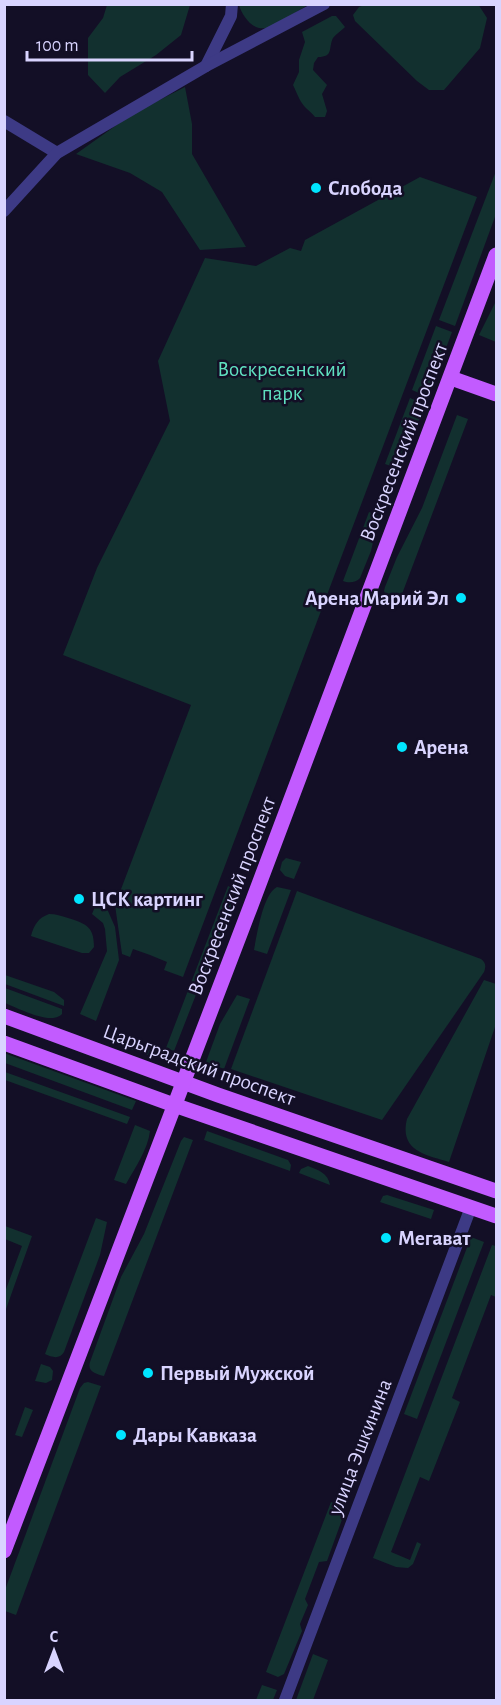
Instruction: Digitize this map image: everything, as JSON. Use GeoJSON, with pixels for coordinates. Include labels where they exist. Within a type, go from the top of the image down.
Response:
{"type":"FeatureCollection","features":[{"type":"Feature","properties":{"kind":"main road","name":"Воскресенский проспект"},"geometry":{"type":"LineString","coordinates":[[4,1551],[496,255]]}},
{"type":"Feature","properties":{"kind":"main road"},"geometry":{"type":"LineString","coordinates":[[451,378],[496,394]]}},
{"type":"Feature","properties":{"kind":"main road","name":"Царьградский проспект"},"geometry":{"type":"LineString","coordinates":[[4,1016],[183,1082],[496,1191]]}},
{"type":"Feature","properties":{"kind":"main road"},"geometry":{"type":"LineString","coordinates":[[4,1043],[174,1105],[496,1216]]}},
{"type":"Feature","properties":{"kind":"street"},"geometry":{"type":"LineString","coordinates":[[206,66],[231,16],[232,4]]}},
{"type":"Feature","properties":{"kind":"street"},"geometry":{"type":"LineString","coordinates":[[4,211],[57,153],[206,66],[324,4]]}},
{"type":"Feature","properties":{"kind":"street"},"geometry":{"type":"LineString","coordinates":[[4,121],[57,153]]}},
{"type":"Feature","properties":{"kind":"street","name":"улица Эшкинина"},"geometry":{"type":"LineString","coordinates":[[285,1701],[471,1207]]}},
{"type":"Feature","properties":{"kind":"green space"},"geometry":{"type":"Polygon","coordinates":[[[478,4],[487,18],[480,48],[444,90],[429,90],[417,81],[355,21],[353,15],[359,7],[364,5],[478,4]]]}},
{"type":"Feature","properties":{"kind":"green space"},"geometry":{"type":"Polygon","coordinates":[[[107,5],[190,5],[181,35],[156,55],[120,77],[105,93],[88,75],[88,38],[103,18],[107,5]]]}},
{"type":"Feature","properties":{"kind":"green space"},"geometry":{"type":"Polygon","coordinates":[[[239,5],[308,5],[275,25],[261,28],[248,21],[239,5]]]}},
{"type":"Feature","properties":{"kind":"green space"},"geometry":{"type":"Polygon","coordinates":[[[336,16],[345,27],[333,38],[328,54],[318,57],[314,63],[313,70],[327,85],[322,94],[327,111],[325,117],[315,117],[302,104],[293,85],[299,72],[299,60],[305,42],[302,32],[336,16]]]}},
{"type":"Feature","properties":{"kind":"green space"},"geometry":{"type":"Polygon","coordinates":[[[185,87],[192,124],[192,154],[246,247],[200,250],[162,192],[130,173],[76,154],[132,114],[185,87]]]}},
{"type":"Feature","properties":{"kind":"green space"},"geometry":{"type":"Polygon","coordinates":[[[496,171],[496,214],[455,326],[439,320],[496,171]]]}},
{"type":"Feature","properties":{"kind":"green space","name":"Воскресенский парк"},"geometry":{"type":"Polygon","coordinates":[[[420,177],[477,197],[183,977],[164,970],[167,962],[150,955],[133,949],[130,957],[122,954],[115,905],[191,705],[63,655],[97,568],[170,421],[158,361],[205,258],[256,266],[290,248],[301,251],[305,240],[420,177]]]}},
{"type":"Feature","properties":{"kind":"green space"},"geometry":{"type":"Polygon","coordinates":[[[496,301],[496,342],[479,335],[496,301]]]}},
{"type":"Feature","properties":{"kind":"green space"},"geometry":{"type":"Polygon","coordinates":[[[436,326],[452,332],[428,397],[412,390],[436,326]]]}},
{"type":"Feature","properties":{"kind":"green space"},"geometry":{"type":"Polygon","coordinates":[[[410,398],[427,405],[394,467],[385,464],[410,398]]]}},
{"type":"Feature","properties":{"kind":"green space"},"geometry":{"type":"Polygon","coordinates":[[[457,415],[468,419],[399,602],[386,595],[385,587],[397,557],[422,508],[457,415]]]}},
{"type":"Feature","properties":{"kind":"green space"},"geometry":{"type":"Polygon","coordinates":[[[369,512],[379,516],[371,551],[360,578],[352,582],[343,581],[369,512]]]}},
{"type":"Feature","properties":{"kind":"green space"},"geometry":{"type":"Polygon","coordinates":[[[286,858],[301,862],[294,879],[285,876],[280,870],[286,858]]]}},
{"type":"Feature","properties":{"kind":"green space"},"geometry":{"type":"Polygon","coordinates":[[[228,886],[238,891],[240,899],[213,951],[174,1051],[166,1048],[228,886]]]}},
{"type":"Feature","properties":{"kind":"green space"},"geometry":{"type":"Polygon","coordinates":[[[277,887],[291,890],[267,954],[254,950],[264,906],[272,891],[277,887]]]}},
{"type":"Feature","properties":{"kind":"green space"},"geometry":{"type":"Polygon","coordinates":[[[297,891],[481,959],[485,963],[484,972],[382,1120],[231,1069],[297,891]]]}},
{"type":"Feature","properties":{"kind":"green space"},"geometry":{"type":"Polygon","coordinates":[[[97,902],[108,911],[115,927],[119,960],[96,1021],[80,1014],[107,951],[103,923],[92,914],[97,902]]]}},
{"type":"Feature","properties":{"kind":"green space"},"geometry":{"type":"Polygon","coordinates":[[[49,914],[80,922],[88,927],[94,940],[94,947],[89,953],[82,953],[31,936],[37,922],[49,914]]]}},
{"type":"Feature","properties":{"kind":"green space"},"geometry":{"type":"Polygon","coordinates":[[[5,975],[54,992],[64,1000],[64,1006],[5,984],[5,975]]]}},
{"type":"Feature","properties":{"kind":"green space"},"geometry":{"type":"Polygon","coordinates":[[[484,980],[496,984],[496,1024],[449,1162],[423,1154],[411,1145],[407,1138],[407,1119],[484,980]]]}},
{"type":"Feature","properties":{"kind":"green space"},"geometry":{"type":"Polygon","coordinates":[[[5,988],[62,1009],[62,1014],[57,1017],[43,1017],[5,1003],[5,988]]]}},
{"type":"Feature","properties":{"kind":"green space"},"geometry":{"type":"Polygon","coordinates":[[[237,995],[250,999],[224,1069],[206,1062],[220,1024],[237,995]]]}},
{"type":"Feature","properties":{"kind":"green space"},"geometry":{"type":"Polygon","coordinates":[[[116,1038],[153,1051],[151,1056],[118,1045],[116,1038]]]}},
{"type":"Feature","properties":{"kind":"green space"},"geometry":{"type":"Polygon","coordinates":[[[4,1053],[136,1101],[132,1110],[5,1063],[4,1053]]]}},
{"type":"Feature","properties":{"kind":"green space"},"geometry":{"type":"Polygon","coordinates":[[[4,1072],[130,1117],[127,1124],[5,1080],[4,1072]]]}},
{"type":"Feature","properties":{"kind":"green space"},"geometry":{"type":"Polygon","coordinates":[[[135,1125],[150,1131],[149,1138],[126,1184],[114,1180],[135,1125]]]}},
{"type":"Feature","properties":{"kind":"green space"},"geometry":{"type":"Polygon","coordinates":[[[207,1131],[288,1160],[291,1165],[290,1171],[204,1140],[207,1131]]]}},
{"type":"Feature","properties":{"kind":"green space"},"geometry":{"type":"Polygon","coordinates":[[[184,1137],[193,1140],[104,1376],[98,1374],[91,1370],[90,1362],[121,1277],[144,1234],[184,1137]]]}},
{"type":"Feature","properties":{"kind":"green space"},"geometry":{"type":"Polygon","coordinates":[[[308,1166],[325,1175],[330,1185],[299,1173],[301,1169],[308,1166]]]}},
{"type":"Feature","properties":{"kind":"green space"},"geometry":{"type":"Polygon","coordinates":[[[387,1195],[434,1210],[431,1219],[380,1202],[383,1196],[387,1195]]]}},
{"type":"Feature","properties":{"kind":"green space"},"geometry":{"type":"Polygon","coordinates":[[[96,1218],[107,1222],[100,1255],[64,1352],[58,1357],[50,1356],[45,1354],[96,1218]]]}},
{"type":"Feature","properties":{"kind":"green space"},"geometry":{"type":"Polygon","coordinates":[[[5,1226],[32,1236],[5,1312],[5,1292],[22,1246],[5,1239],[5,1226]]]}},
{"type":"Feature","properties":{"kind":"green space"},"geometry":{"type":"Polygon","coordinates":[[[471,1237],[484,1242],[417,1419],[404,1414],[471,1237]]]}},
{"type":"Feature","properties":{"kind":"green space"},"geometry":{"type":"Polygon","coordinates":[[[492,1245],[496,1246],[496,1297],[491,1295],[452,1398],[460,1402],[429,1481],[420,1477],[391,1552],[410,1560],[417,1542],[421,1544],[413,1564],[408,1568],[396,1567],[373,1558],[492,1245]]]}},
{"type":"Feature","properties":{"kind":"green space"},"geometry":{"type":"Polygon","coordinates":[[[41,1364],[50,1367],[53,1371],[52,1380],[46,1383],[35,1381],[41,1364]]]}},
{"type":"Feature","properties":{"kind":"green space"},"geometry":{"type":"Polygon","coordinates":[[[88,1382],[101,1386],[16,1615],[5,1611],[5,1590],[80,1388],[88,1382]]]}},
{"type":"Feature","properties":{"kind":"green space"},"geometry":{"type":"Polygon","coordinates":[[[25,1407],[33,1410],[22,1437],[15,1435],[25,1407]]]}},
{"type":"Feature","properties":{"kind":"green space"},"geometry":{"type":"Polygon","coordinates":[[[331,1502],[342,1506],[344,1514],[327,1561],[319,1562],[305,1599],[308,1605],[300,1624],[302,1631],[284,1674],[278,1677],[266,1672],[331,1502]]]}},
{"type":"Feature","properties":{"kind":"green space"},"geometry":{"type":"Polygon","coordinates":[[[313,1654],[328,1660],[313,1700],[296,1700],[313,1654]]]}},
{"type":"Feature","properties":{"kind":"green space"},"geometry":{"type":"Polygon","coordinates":[[[262,1685],[277,1690],[273,1700],[256,1700],[262,1685]]]}},
{"type":"Feature","properties":{"kind":"place","name":"Слобода"},"geometry":{"type":"Point","coordinates":[316,188]}},
{"type":"Feature","properties":{"kind":"place","name":"Арена Марий Эл"},"geometry":{"type":"Point","coordinates":[461,598]}},
{"type":"Feature","properties":{"kind":"place","name":"Арена"},"geometry":{"type":"Point","coordinates":[402,747]}},
{"type":"Feature","properties":{"kind":"place","name":"ЦСК картинг"},"geometry":{"type":"Point","coordinates":[79,899]}},
{"type":"Feature","properties":{"kind":"place","name":"Мегават"},"geometry":{"type":"Point","coordinates":[386,1238]}},
{"type":"Feature","properties":{"kind":"place","name":"Первый Мужской"},"geometry":{"type":"Point","coordinates":[148,1373]}},
{"type":"Feature","properties":{"kind":"place","name":"Дары Кавказа"},"geometry":{"type":"Point","coordinates":[121,1435]}}]}
